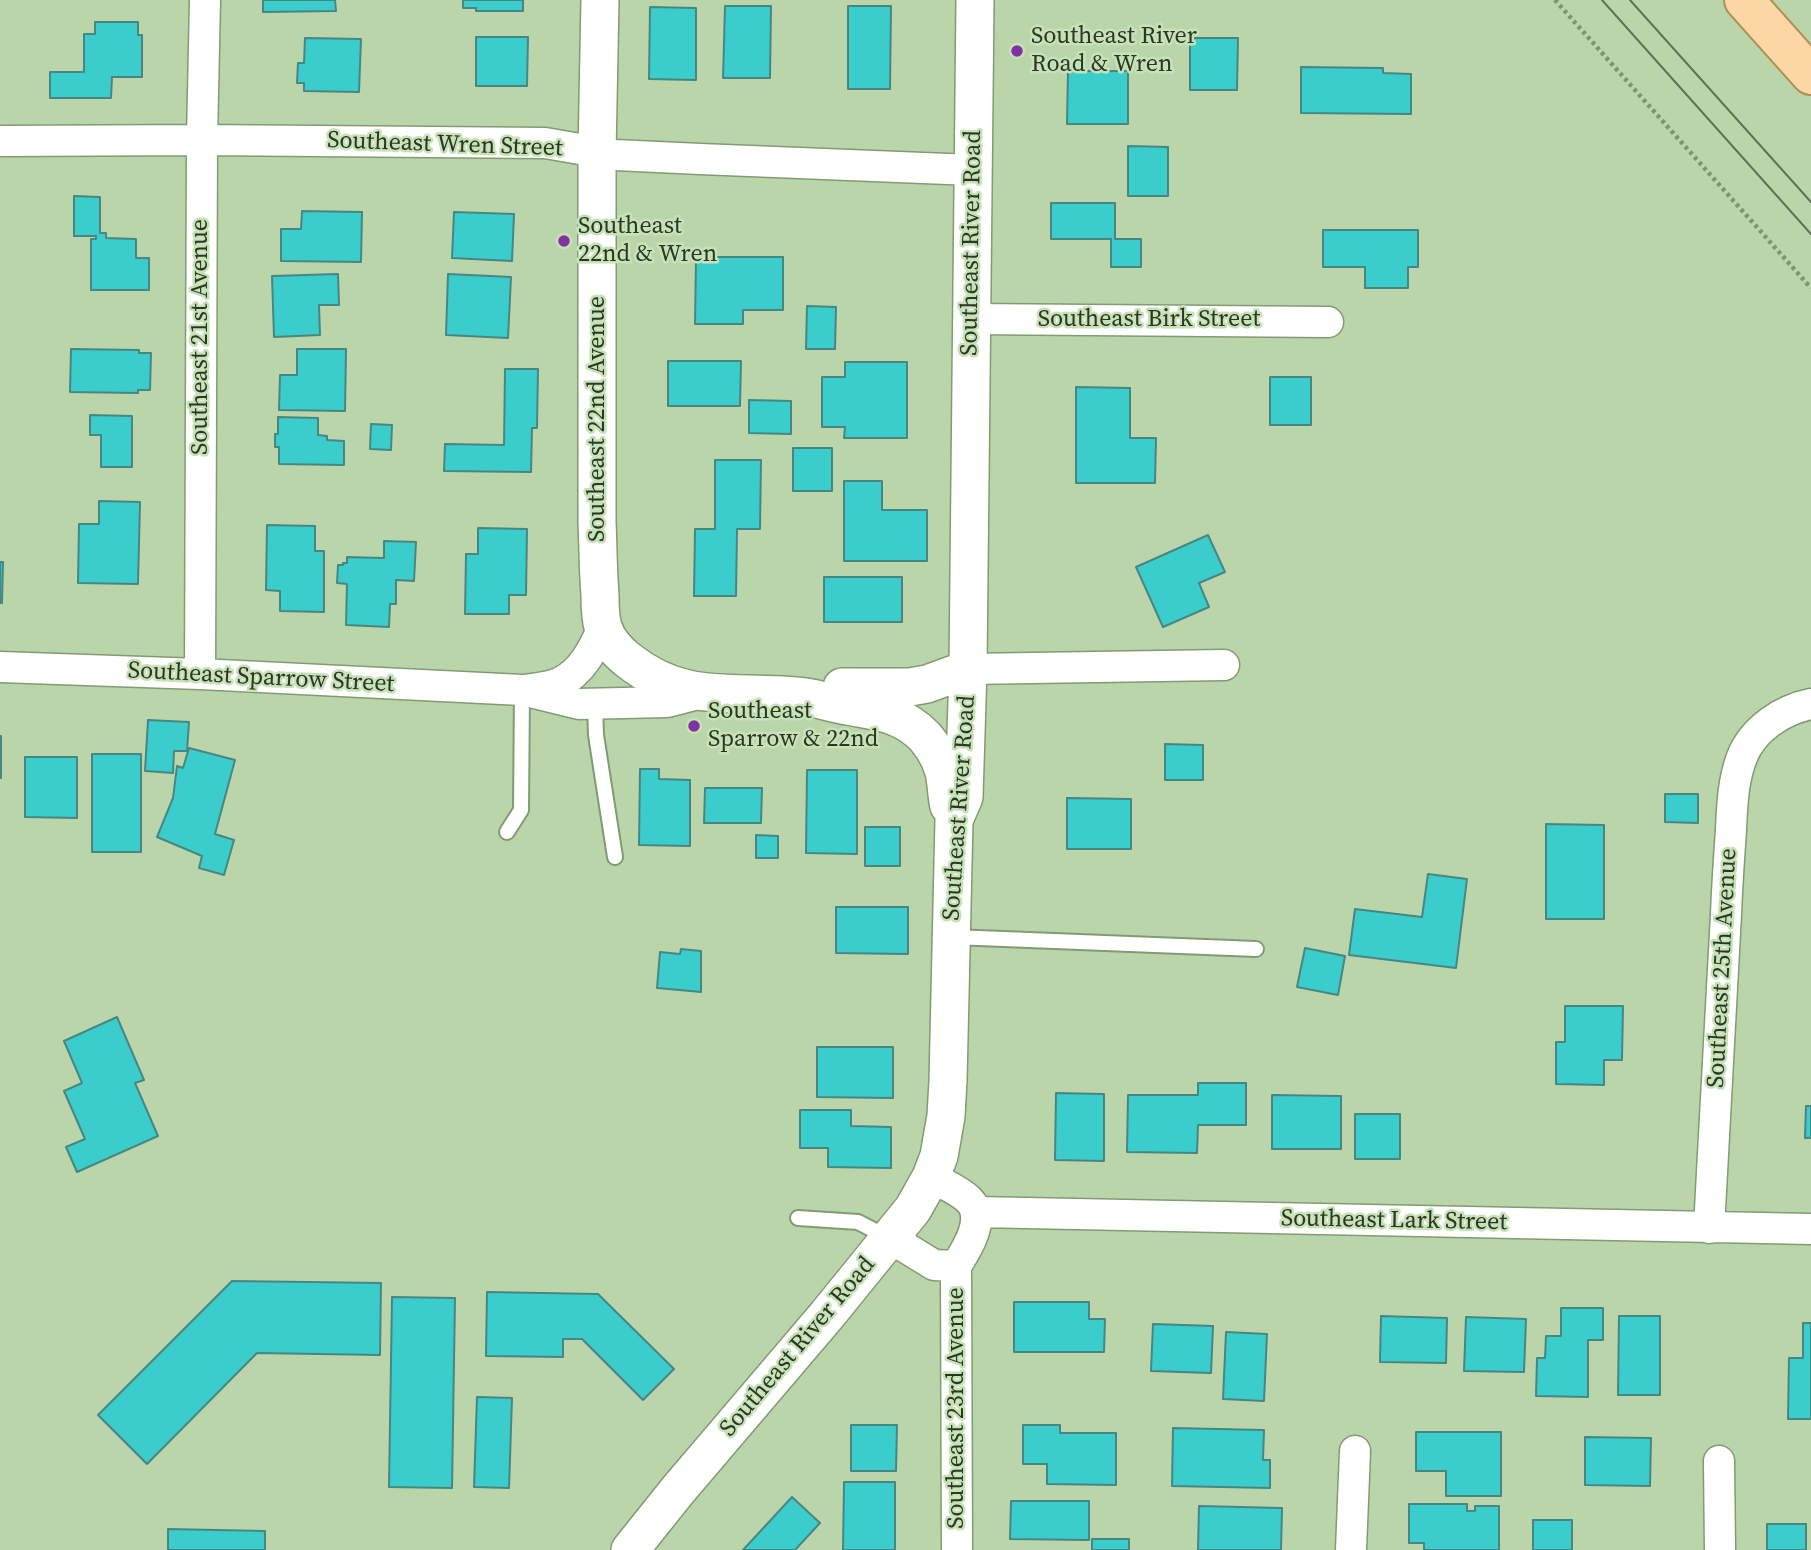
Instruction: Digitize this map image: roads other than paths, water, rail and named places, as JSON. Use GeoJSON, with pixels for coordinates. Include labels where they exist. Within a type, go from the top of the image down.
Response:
{"type":"FeatureCollection","features":[{"type":"Feature","properties":{"kind":"main road"},"geometry":{"type":"LineString","coordinates":[[1744,0],[1811,75]]}},
{"type":"Feature","properties":{"kind":"street","name":"Southeast 21st Avenue"},"geometry":{"type":"LineString","coordinates":[[200,674],[205,0]]}},
{"type":"Feature","properties":{"kind":"street","name":"Southeast 22nd Avenue"},"geometry":{"type":"LineString","coordinates":[[600,0],[597,153],[597,521],[603,627]]}},
{"type":"Feature","properties":{"kind":"street","name":"Southeast River Road"},"geometry":{"type":"LineString","coordinates":[[630,1550],[913,1209],[939,1156],[946,1116],[954,820],[964,797],[968,669],[975,0]]}},
{"type":"Feature","properties":{"kind":"street","name":"Southeast Wren Street"},"geometry":{"type":"LineString","coordinates":[[0,141],[545,143],[597,153],[973,170]]}},
{"type":"Feature","properties":{"kind":"street","name":"Southeast Birk Street"},"geometry":{"type":"LineString","coordinates":[[971,319],[1328,322]]}},
{"type":"Feature","properties":{"kind":"street","name":"Southeast Sparrow Street"},"geometry":{"type":"LineString","coordinates":[[523,690],[559,683],[573,674],[593,650],[603,627]]}},
{"type":"Feature","properties":{"kind":"street","name":"Southeast Sparrow Street"},"geometry":{"type":"LineString","coordinates":[[603,627],[618,652],[636,667],[678,688],[702,693],[807,697],[886,713],[913,727],[939,756],[947,800],[954,820]]}},
{"type":"Feature","properties":{"kind":"street"},"geometry":{"type":"LineString","coordinates":[[807,697],[841,687],[895,688],[927,684],[968,669],[1224,666]]}},
{"type":"Feature","properties":{"kind":"street","name":"Southeast Sparrow Street"},"geometry":{"type":"LineString","coordinates":[[0,667],[523,690],[579,704],[667,702],[702,693]]}},
{"type":"Feature","properties":{"kind":"street","name":"Southeast 25th Avenue"},"geometry":{"type":"LineString","coordinates":[[1709,1228],[1732,804],[1736,779],[1748,744],[1759,730],[1790,711],[1811,704]]}},
{"type":"Feature","properties":{"kind":"street"},"geometry":{"type":"LineString","coordinates":[[890,1238],[934,1265],[956,1266],[965,1253],[975,1227],[977,1212],[970,1200],[931,1177]]}},
{"type":"Feature","properties":{"kind":"street","name":"Southeast Lark Street"},"geometry":{"type":"LineString","coordinates":[[977,1212],[1811,1229]]}},
{"type":"Feature","properties":{"kind":"street","name":"Southeast 23rd Avenue"},"geometry":{"type":"LineString","coordinates":[[956,1266],[957,1550]]}},
{"type":"Feature","properties":{"kind":"street"},"geometry":{"type":"LineString","coordinates":[[1351,1550],[1355,1451]]}},
{"type":"Feature","properties":{"kind":"street"},"geometry":{"type":"LineString","coordinates":[[1718,1461],[1720,1550]]}},
{"type":"Feature","properties":{"kind":"lane"},"geometry":{"type":"LineString","coordinates":[[507,832],[521,810],[523,690]]}},
{"type":"Feature","properties":{"kind":"lane"},"geometry":{"type":"LineString","coordinates":[[595,704],[596,735],[615,858]]}},
{"type":"Feature","properties":{"kind":"lane"},"geometry":{"type":"LineString","coordinates":[[951,937],[1256,949]]}},
{"type":"Feature","properties":{"kind":"lane"},"geometry":{"type":"LineString","coordinates":[[798,1218],[858,1222],[890,1238]]}},
{"type":"Feature","properties":{"kind":"tram line"},"geometry":{"type":"LineString","coordinates":[[1602,0],[1811,234]]}},
{"type":"Feature","properties":{"kind":"tram line"},"geometry":{"type":"LineString","coordinates":[[1630,0],[1811,202]]}},
{"type":"Feature","properties":{"kind":"place","name":"Southeast River Road & Wren"},"geometry":{"type":"Point","coordinates":[1017,51]}},
{"type":"Feature","properties":{"kind":"place","name":"Southeast 22nd & Wren"},"geometry":{"type":"Point","coordinates":[564,241]}},
{"type":"Feature","properties":{"kind":"place","name":"Southeast Sparrow & 22nd"},"geometry":{"type":"Point","coordinates":[694,726]}}]}
